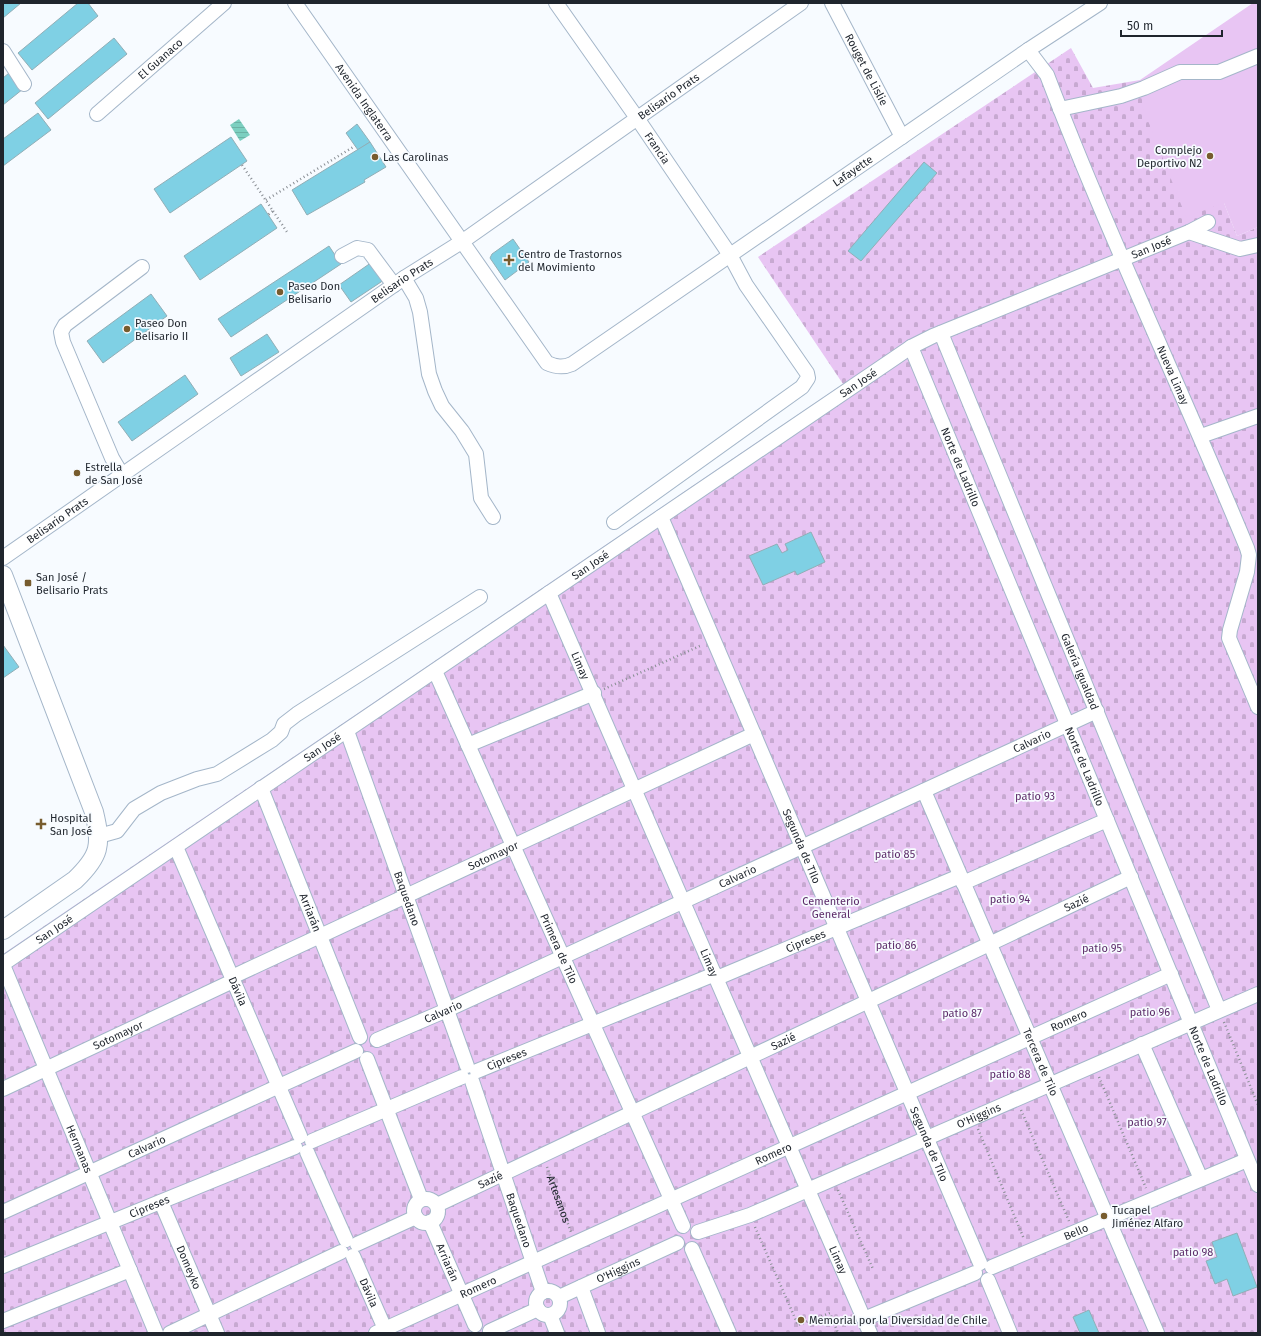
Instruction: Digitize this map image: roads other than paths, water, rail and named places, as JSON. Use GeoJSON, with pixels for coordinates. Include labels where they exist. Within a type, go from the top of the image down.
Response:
{"type":"FeatureCollection","features":[{"type":"Feature","properties":{"kind":"main road"},"geometry":{"type":"LineString","coordinates":[[3,575],[94,812],[99,836],[96,854],[85,870],[75,880],[3,930]]}},
{"type":"Feature","properties":{"kind":"street","name":"El Guanaco"},"geometry":{"type":"LineString","coordinates":[[97,114],[224,3]]}},
{"type":"Feature","properties":{"kind":"street","name":"Avenida Inglaterra"},"geometry":{"type":"LineString","coordinates":[[295,3],[463,240],[547,363],[565,368],[606,341]]}},
{"type":"Feature","properties":{"kind":"street","name":"Francia"},"geometry":{"type":"LineString","coordinates":[[556,3],[637,118],[730,255],[746,284],[807,373],[806,383],[614,522]]}},
{"type":"Feature","properties":{"kind":"street","name":"Belisario Prats"},"geometry":{"type":"LineString","coordinates":[[3,558],[399,282],[463,240],[801,3]]}},
{"type":"Feature","properties":{"kind":"street","name":"Rouget de Lislie"},"geometry":{"type":"LineString","coordinates":[[832,3],[902,137]]}},
{"type":"Feature","properties":{"kind":"street","name":"Lafayette"},"geometry":{"type":"LineString","coordinates":[[606,341],[1028,50],[1100,3]]}},
{"type":"Feature","properties":{"kind":"street","name":"Nueva Limay"},"geometry":{"type":"LineString","coordinates":[[1028,50],[1047,75],[1123,260],[1201,436],[1249,555],[1247,572],[1230,630],[1230,638],[1253,683],[1258,707]]}},
{"type":"Feature","properties":{"kind":"street"},"geometry":{"type":"LineString","coordinates":[[3,51],[24,84]]}},
{"type":"Feature","properties":{"kind":"street"},"geometry":{"type":"LineString","coordinates":[[1060,109],[1121,96],[1144,88],[1180,72],[1219,72],[1258,56]]}},
{"type":"Feature","properties":{"kind":"street","name":"San José"},"geometry":{"type":"LineString","coordinates":[[3,964],[911,347],[941,333],[1123,260],[1189,232],[1208,222]]}},
{"type":"Feature","properties":{"kind":"street"},"geometry":{"type":"LineString","coordinates":[[1189,232],[1240,249],[1258,247]]}},
{"type":"Feature","properties":{"kind":"street"},"geometry":{"type":"LineString","coordinates":[[342,256],[357,248],[368,250],[416,298],[420,312],[429,374],[442,406],[462,431],[476,454],[481,498],[493,517]]}},
{"type":"Feature","properties":{"kind":"street"},"geometry":{"type":"LineString","coordinates":[[122,475],[112,458],[63,342],[61,332],[65,325],[142,267]]}},
{"type":"Feature","properties":{"kind":"street","name":"Galería Igualdad"},"geometry":{"type":"LineString","coordinates":[[941,333],[1219,1010]]}},
{"type":"Feature","properties":{"kind":"street","name":"Norte de Ladrillo"},"geometry":{"type":"LineString","coordinates":[[911,347],[1258,1185]]}},
{"type":"Feature","properties":{"kind":"street"},"geometry":{"type":"LineString","coordinates":[[1201,436],[1258,416]]}},
{"type":"Feature","properties":{"kind":"street","name":"Segunda de TIlo"},"geometry":{"type":"LineString","coordinates":[[661,517],[1010,1333]]}},
{"type":"Feature","properties":{"kind":"street","name":"Limay"},"geometry":{"type":"LineString","coordinates":[[550,593],[870,1333]]}},
{"type":"Feature","properties":{"kind":"street"},"geometry":{"type":"LineString","coordinates":[[99,836],[117,831],[134,809],[161,793],[197,779],[217,774],[272,740],[281,732],[284,724],[297,714],[480,597]]}},
{"type":"Feature","properties":{"kind":"street","name":"Primera de Tilo"},"geometry":{"type":"LineString","coordinates":[[435,671],[683,1226]]}},
{"type":"Feature","properties":{"kind":"street"},"geometry":{"type":"LineString","coordinates":[[468,745],[594,693]]}},
{"type":"Feature","properties":{"kind":"street","name":"Calvario"},"geometry":{"type":"LineString","coordinates":[[377,1040],[447,1010],[1096,712]]}},
{"type":"Feature","properties":{"kind":"street","name":"Baquedano"},"geometry":{"type":"LineString","coordinates":[[347,730],[470,1074],[543,1292]]}},
{"type":"Feature","properties":{"kind":"street","name":"Sotomayor"},"geometry":{"type":"LineString","coordinates":[[3,1089],[319,936],[754,734]]}},
{"type":"Feature","properties":{"kind":"street","name":"Arriarán"},"geometry":{"type":"LineString","coordinates":[[261,788],[360,1037]]}},
{"type":"Feature","properties":{"kind":"street","name":"Tercera de Tilo"},"geometry":{"type":"LineString","coordinates":[[924,791],[1157,1333]]}},
{"type":"Feature","properties":{"kind":"street","name":"Cipreses"},"geometry":{"type":"LineString","coordinates":[[3,1266],[303,1144],[470,1074],[962,880],[1107,820]]}},
{"type":"Feature","properties":{"kind":"street","name":"Dávila"},"geometry":{"type":"LineString","coordinates":[[176,847],[349,1248],[380,1331]]}},
{"type":"Feature","properties":{"kind":"street","name":"Sazié"},"geometry":{"type":"LineString","coordinates":[[437,1205],[1131,878]]}},
{"type":"Feature","properties":{"kind":"street","name":"Hermanas"},"geometry":{"type":"LineString","coordinates":[[3,964],[156,1333]]}},
{"type":"Feature","properties":{"kind":"street","name":"Romero"},"geometry":{"type":"LineString","coordinates":[[380,1331],[1171,974]]}},
{"type":"Feature","properties":{"kind":"street","name":"O'Higgins"},"geometry":{"type":"LineString","coordinates":[[698,1232],[750,1215],[1258,994]]}},
{"type":"Feature","properties":{"kind":"street"},"geometry":{"type":"LineString","coordinates":[[362,1055],[372,1058],[380,1048],[377,1040],[369,1035],[360,1037],[355,1046],[362,1055],[386,1109],[421,1200]]}},
{"type":"Feature","properties":{"kind":"street"},"geometry":{"type":"LineString","coordinates":[[1142,1044],[1201,1179]]}},
{"type":"Feature","properties":{"kind":"street","name":"Calvario"},"geometry":{"type":"LineString","coordinates":[[3,1212],[278,1086],[362,1055]]}},
{"type":"Feature","properties":{"kind":"street","name":"Bello"},"geometry":{"type":"LineString","coordinates":[[864,1320],[1247,1160]]}},
{"type":"Feature","properties":{"kind":"street"},"geometry":{"type":"LineString","coordinates":[[421,1200],[432,1200],[437,1205],[438,1213],[430,1222],[422,1222],[416,1217],[414,1209],[421,1200]]}},
{"type":"Feature","properties":{"kind":"street","name":"Domeyko"},"geometry":{"type":"LineString","coordinates":[[161,1202],[218,1333]]}},
{"type":"Feature","properties":{"kind":"street"},"geometry":{"type":"LineString","coordinates":[[170,1333],[416,1217]]}},
{"type":"Feature","properties":{"kind":"street","name":"Arriarán"},"geometry":{"type":"LineString","coordinates":[[430,1222],[461,1294],[471,1329]]}},
{"type":"Feature","properties":{"kind":"street"},"geometry":{"type":"LineString","coordinates":[[683,1226],[693,1227],[698,1232],[699,1240],[696,1247],[692,1249],[682,1248],[677,1243],[676,1236],[683,1226]]}},
{"type":"Feature","properties":{"kind":"street","name":"O'Higgins"},"geometry":{"type":"LineString","coordinates":[[559,1297],[677,1243]]}},
{"type":"Feature","properties":{"kind":"street"},"geometry":{"type":"LineString","coordinates":[[692,1249],[728,1333]]}},
{"type":"Feature","properties":{"kind":"street"},"geometry":{"type":"LineString","coordinates":[[3,1321],[130,1270]]}},
{"type":"Feature","properties":{"kind":"street"},"geometry":{"type":"LineString","coordinates":[[581,1287],[598,1333]]}},
{"type":"Feature","properties":{"kind":"street"},"geometry":{"type":"LineString","coordinates":[[471,1329],[484,1325],[490,1332],[544,1312],[558,1310],[560,1306],[559,1297],[552,1291],[543,1292],[536,1299],[544,1312],[557,1333]]}},
{"type":"Feature","properties":{"kind":"place","name":"Complejo Deportivo N2"},"geometry":{"type":"Point","coordinates":[1210,156]}},
{"type":"Feature","properties":{"kind":"place","name":"Las Carolinas"},"geometry":{"type":"Point","coordinates":[375,157]}},
{"type":"Feature","properties":{"kind":"place","name":"Centro de Trastornos del Movimiento"},"geometry":{"type":"Point","coordinates":[509,260]}},
{"type":"Feature","properties":{"kind":"place","name":"Paseo Don Belisario"},"geometry":{"type":"Point","coordinates":[280,292]}},
{"type":"Feature","properties":{"kind":"place","name":"Paseo Don Belisario II"},"geometry":{"type":"Point","coordinates":[127,329]}},
{"type":"Feature","properties":{"kind":"place","name":"Estrella de San José"},"geometry":{"type":"Point","coordinates":[77,473]}},
{"type":"Feature","properties":{"kind":"place","name":"San José / Belisario Prats"},"geometry":{"type":"Point","coordinates":[28,583]}},
{"type":"Feature","properties":{"kind":"place","name":"Hospital San José"},"geometry":{"type":"Point","coordinates":[41,824]}},
{"type":"Feature","properties":{"kind":"place","name":"Tucapel Jiménez Alfaro"},"geometry":{"type":"Point","coordinates":[1104,1216]}},
{"type":"Feature","properties":{"kind":"place","name":"Memorial por la Diversidad de Chile"},"geometry":{"type":"Point","coordinates":[801,1320]}},
{"type":"Feature","properties":{"kind":"park label","name":"patio 93"},"geometry":{"type":"Point","coordinates":[1035,796]}},
{"type":"Feature","properties":{"kind":"park label","name":"patio 85"},"geometry":{"type":"Point","coordinates":[895,854]}},
{"type":"Feature","properties":{"kind":"park label","name":"patio 94"},"geometry":{"type":"Point","coordinates":[1010,899]}},
{"type":"Feature","properties":{"kind":"park label","name":"Cementerio General"},"geometry":{"type":"Point","coordinates":[831,907]}},
{"type":"Feature","properties":{"kind":"park label","name":"patio 86"},"geometry":{"type":"Point","coordinates":[896,945]}},
{"type":"Feature","properties":{"kind":"park label","name":"patio 95"},"geometry":{"type":"Point","coordinates":[1102,948]}},
{"type":"Feature","properties":{"kind":"park label","name":"patio 96"},"geometry":{"type":"Point","coordinates":[1150,1012]}},
{"type":"Feature","properties":{"kind":"park label","name":"patio 87"},"geometry":{"type":"Point","coordinates":[962,1013]}},
{"type":"Feature","properties":{"kind":"park label","name":"patio 88"},"geometry":{"type":"Point","coordinates":[1010,1074]}},
{"type":"Feature","properties":{"kind":"park label","name":"patio 97"},"geometry":{"type":"Point","coordinates":[1147,1122]}},
{"type":"Feature","properties":{"kind":"park label","name":"patio 98"},"geometry":{"type":"Point","coordinates":[1193,1252]}}]}
